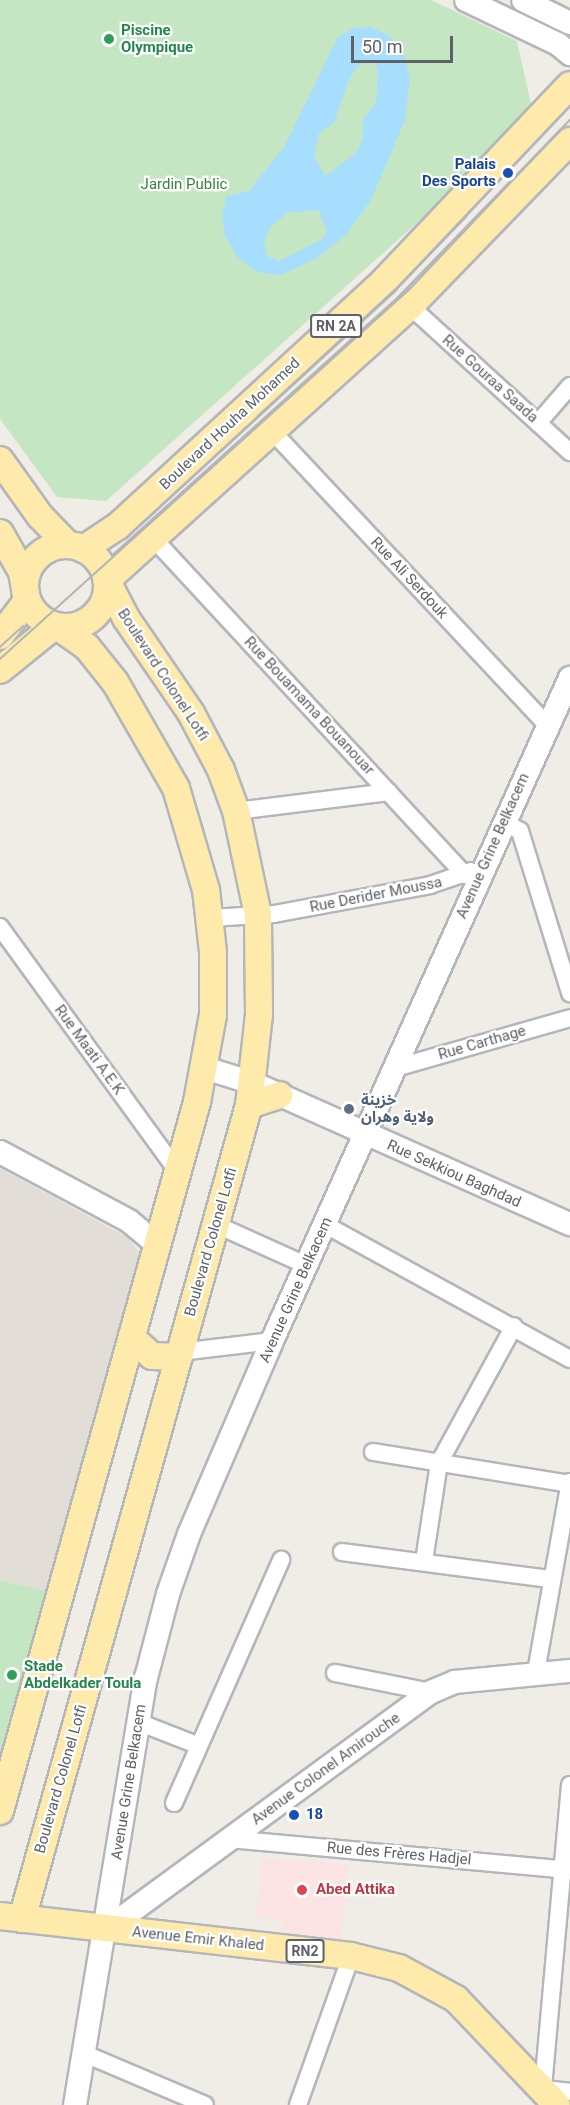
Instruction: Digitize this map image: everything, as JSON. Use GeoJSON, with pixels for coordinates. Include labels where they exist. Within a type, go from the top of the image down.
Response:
{"type":"FeatureCollection","features":[{"type":"Feature","properties":{"kind":"main road"},"geometry":{"type":"LineString","coordinates":[[466,0],[558,44],[570,54]]}},
{"type":"Feature","properties":{"kind":"main road"},"geometry":{"type":"LineString","coordinates":[[523,0],[570,23]]}},
{"type":"Feature","properties":{"kind":"main road","name":"Boulevard Houha Mohamed"},"geometry":{"type":"LineString","coordinates":[[75,547],[118,526],[384,281],[570,85]]}},
{"type":"Feature","properties":{"kind":"main road","name":"Boulevard Houha Mohamed"},"geometry":{"type":"LineString","coordinates":[[107,580],[410,306],[570,141]]}},
{"type":"Feature","properties":{"kind":"main road"},"geometry":{"type":"LineString","coordinates":[[0,460],[40,516],[75,547],[99,561],[107,580],[107,592],[98,613],[80,625],[55,627],[0,670]]}},
{"type":"Feature","properties":{"kind":"main road"},"geometry":{"type":"LineString","coordinates":[[0,533],[22,572],[27,596],[37,615],[76,637],[105,669],[161,760],[192,832],[211,918],[213,1015],[206,1068],[133,1339],[0,1811]]}},
{"type":"Feature","properties":{"kind":"main road"},"geometry":{"type":"LineString","coordinates":[[0,636],[21,615],[27,596],[26,580],[32,564],[43,552],[75,547]]}},
{"type":"Feature","properties":{"kind":"main road","name":"Boulevard Colonel Lotfi"},"geometry":{"type":"LineString","coordinates":[[11,1918],[217,1225],[251,1094],[261,984],[258,915],[236,811],[221,770],[191,713],[126,618],[107,580]]}},
{"type":"Feature","properties":{"kind":"main road","name":"Avenue Grine Belkacem"},"geometry":{"type":"LineString","coordinates":[[75,2105],[107,1929],[146,1678],[171,1584],[272,1341],[326,1225],[487,857],[570,678]]}},
{"type":"Feature","properties":{"kind":"main road"},"geometry":{"type":"LineString","coordinates":[[206,1068],[251,1094],[279,1095]]}},
{"type":"Feature","properties":{"kind":"main road","name":"Rue Sekkiou Baghdad"},"geometry":{"type":"LineString","coordinates":[[279,1095],[570,1224]]}},
{"type":"Feature","properties":{"kind":"main road"},"geometry":{"type":"LineString","coordinates":[[0,1152],[129,1221],[161,1235]]}},
{"type":"Feature","properties":{"kind":"main road"},"geometry":{"type":"LineString","coordinates":[[133,1339],[152,1356],[179,1354]]}},
{"type":"Feature","properties":{"kind":"main road"},"geometry":{"type":"LineString","coordinates":[[124,1369],[154,1369],[171,1384]]}},
{"type":"Feature","properties":{"kind":"main road","name":"Avenue Colonel Amirouche"},"geometry":{"type":"LineString","coordinates":[[107,1929],[431,1692],[455,1682],[536,1672],[570,1671]]}},
{"type":"Feature","properties":{"kind":"main road","name":"Avenue Emir Khaled"},"geometry":{"type":"LineString","coordinates":[[11,1918],[351,1956],[399,1968],[456,1999],[550,2097]]}},
{"type":"Feature","properties":{"kind":"street","name":"Rue Gouraa Saada"},"geometry":{"type":"LineString","coordinates":[[410,306],[570,452]]}},
{"type":"Feature","properties":{"kind":"street"},"geometry":{"type":"LineString","coordinates":[[538,423],[570,386]]}},
{"type":"Feature","properties":{"kind":"street","name":"Rue Ali Serdouk"},"geometry":{"type":"LineString","coordinates":[[271,430],[547,725]]}},
{"type":"Feature","properties":{"kind":"street","name":"Rue Bouamama Bouanouar"},"geometry":{"type":"LineString","coordinates":[[152,537],[465,875]]}},
{"type":"Feature","properties":{"kind":"street"},"geometry":{"type":"LineString","coordinates":[[236,811],[389,792]]}},
{"type":"Feature","properties":{"kind":"street"},"geometry":{"type":"LineString","coordinates":[[504,822],[520,831],[570,993]]}},
{"type":"Feature","properties":{"kind":"street","name":"Rue Derider Moussa"},"geometry":{"type":"LineString","coordinates":[[211,918],[258,915],[444,882],[465,875],[487,857]]}},
{"type":"Feature","properties":{"kind":"street"},"geometry":{"type":"LineString","coordinates":[[444,882],[461,889],[464,911]]}},
{"type":"Feature","properties":{"kind":"street","name":"Rue Maati A.E.K"},"geometry":{"type":"LineString","coordinates":[[0,927],[178,1172]]}},
{"type":"Feature","properties":{"kind":"street","name":"Rue Carthage"},"geometry":{"type":"LineString","coordinates":[[394,1068],[570,1018]]}},
{"type":"Feature","properties":{"kind":"street"},"geometry":{"type":"LineString","coordinates":[[217,1225],[306,1265]]}},
{"type":"Feature","properties":{"kind":"street"},"geometry":{"type":"LineString","coordinates":[[326,1225],[514,1326],[570,1359]]}},
{"type":"Feature","properties":{"kind":"street"},"geometry":{"type":"LineString","coordinates":[[424,1561],[439,1463],[514,1326]]}},
{"type":"Feature","properties":{"kind":"street"},"geometry":{"type":"LineString","coordinates":[[179,1354],[272,1341]]}},
{"type":"Feature","properties":{"kind":"street"},"geometry":{"type":"LineString","coordinates":[[373,1452],[570,1483],[536,1672]]}},
{"type":"Feature","properties":{"kind":"street"},"geometry":{"type":"LineString","coordinates":[[342,1552],[551,1579]]}},
{"type":"Feature","properties":{"kind":"street"},"geometry":{"type":"LineString","coordinates":[[174,1803],[197,1745],[281,1560]]}},
{"type":"Feature","properties":{"kind":"street"},"geometry":{"type":"LineString","coordinates":[[335,1673],[431,1692]]}},
{"type":"Feature","properties":{"kind":"street"},"geometry":{"type":"LineString","coordinates":[[138,1722],[197,1745]]}},
{"type":"Feature","properties":{"kind":"street"},"geometry":{"type":"LineString","coordinates":[[570,1785],[550,2097],[570,2092]]}},
{"type":"Feature","properties":{"kind":"street","name":"Rue des Frères Hadjel"},"geometry":{"type":"LineString","coordinates":[[229,1839],[566,1870]]}},
{"type":"Feature","properties":{"kind":"street"},"geometry":{"type":"LineString","coordinates":[[298,2105],[351,1956]]}},
{"type":"Feature","properties":{"kind":"street"},"geometry":{"type":"LineString","coordinates":[[85,2054],[206,2105]]}},
{"type":"Feature","properties":{"kind":"shaded area"},"geometry":{"type":"Polygon","coordinates":[[[0,1168],[127,1237],[141,1254],[47,1591],[0,1580],[0,1168]]]}},
{"type":"Feature","properties":{"kind":"shaded area","name":"Abed Attika"},"geometry":{"type":"Polygon","coordinates":[[[262,1858],[349,1864],[340,1945],[282,1938],[283,1920],[256,1917],[262,1858]]]}},
{"type":"Feature","properties":{"kind":"green space","name":"Jardin Public"},"geometry":{"type":"Polygon","coordinates":[[[0,0],[431,0],[517,41],[531,104],[428,213],[106,501],[57,497],[0,419],[0,0]]]}},
{"type":"Feature","properties":{"kind":"green space","name":"Stade Abdelkader Toula"},"geometry":{"type":"Polygon","coordinates":[[[0,1580],[47,1591],[0,1759],[0,1580]]]}},
{"type":"Feature","properties":{"kind":"water"},"geometry":{"type":"Polygon","coordinates":[[[371,27],[390,36],[404,53],[410,79],[405,120],[371,200],[346,235],[316,259],[280,275],[257,272],[238,258],[225,236],[222,216],[227,196],[249,191],[284,147],[338,37],[354,28],[371,27]],[[367,61],[356,68],[348,82],[334,123],[319,133],[314,156],[325,176],[356,153],[363,138],[363,119],[376,103],[378,71],[375,63],[367,61]],[[318,210],[287,213],[269,229],[264,243],[267,256],[279,261],[323,239],[327,231],[318,210]]]}},
{"type":"Feature","properties":{"kind":"tram line"},"geometry":{"type":"LineString","coordinates":[[0,659],[410,289],[570,120]]}},
{"type":"Feature","properties":{"kind":"tram line"},"geometry":{"type":"LineString","coordinates":[[258,416],[402,283],[466,217]]}},
{"type":"Feature","properties":{"kind":"tram line"},"geometry":{"type":"LineString","coordinates":[[0,647],[23,626]]}},
{"type":"Feature","properties":{"kind":"place","name":"Piscine Olympique"},"geometry":{"type":"Point","coordinates":[109,39]}},
{"type":"Feature","properties":{"kind":"place","name":"Palais Des Sports"},"geometry":{"type":"Point","coordinates":[508,173]}},
{"type":"Feature","properties":{"kind":"place","name":"خزينة ولاية وهران"},"geometry":{"type":"Point","coordinates":[349,1109]}},
{"type":"Feature","properties":{"kind":"place","name":"Stade Abdelkader Toula"},"geometry":{"type":"Point","coordinates":[12,1675]}},
{"type":"Feature","properties":{"kind":"place","name":"18"},"geometry":{"type":"Point","coordinates":[294,1815]}},
{"type":"Feature","properties":{"kind":"place","name":"Abed Attika"},"geometry":{"type":"Point","coordinates":[302,1890]}}]}
